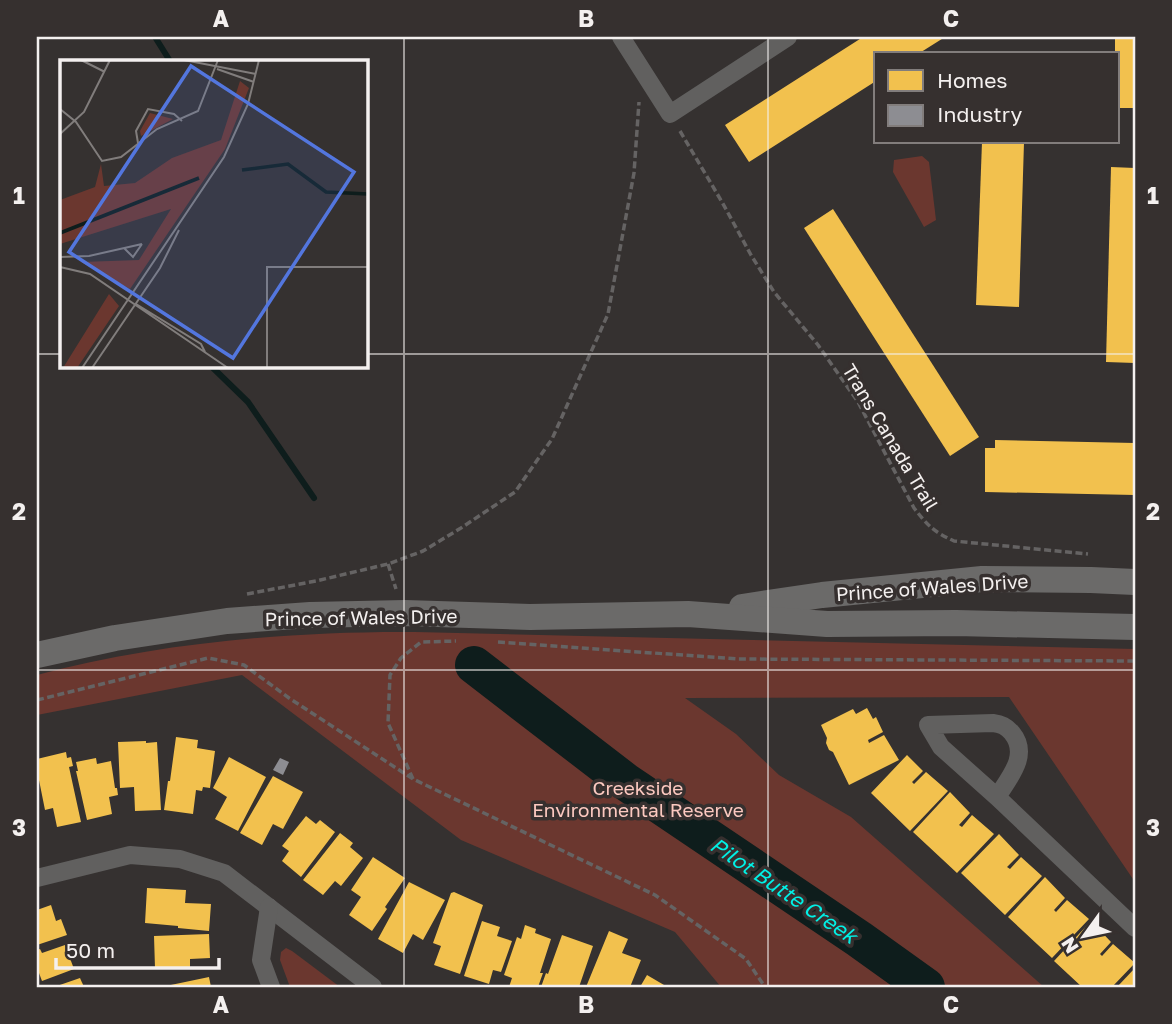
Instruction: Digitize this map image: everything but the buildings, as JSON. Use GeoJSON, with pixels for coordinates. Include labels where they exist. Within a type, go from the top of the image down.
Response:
{"type":"FeatureCollection","features":[{"type":"Feature","properties":{"kind":"main road","name":"Prince of Wales Drive"},"geometry":{"type":"LineString","coordinates":[[688,614],[821,595],[982,579],[1135,582]]}},
{"type":"Feature","properties":{"kind":"main road","name":"Prince of Wales Drive"},"geometry":{"type":"LineString","coordinates":[[37,655],[114,638],[227,621],[310,615],[405,613],[530,617],[688,614],[827,624],[956,623],[1135,627]]}},
{"type":"Feature","properties":{"kind":"street"},"geometry":{"type":"LineString","coordinates":[[621,37],[670,114],[788,37]]}},
{"type":"Feature","properties":{"kind":"street"},"geometry":{"type":"LineString","coordinates":[[997,797],[1019,758],[1017,739],[1010,730],[1002,724],[993,723],[928,725],[941,747],[1135,928]]}},
{"type":"Feature","properties":{"kind":"street"},"geometry":{"type":"LineString","coordinates":[[37,878],[130,855],[180,859],[224,873],[373,987]]}},
{"type":"Feature","properties":{"kind":"street"},"geometry":{"type":"LineString","coordinates":[[269,907],[261,960],[271,987]]}},
{"type":"Feature","properties":{"kind":"path"},"geometry":{"type":"LineString","coordinates":[[238,596],[388,564],[423,551],[515,492],[552,439],[608,314],[634,173],[639,98],[650,82]]}},
{"type":"Feature","properties":{"kind":"path","name":"Trans Canada Trail"},"geometry":{"type":"LineString","coordinates":[[670,114],[774,292],[818,345],[858,402],[914,508],[925,522],[936,533],[954,541],[1100,555]]}},
{"type":"Feature","properties":{"kind":"path"},"geometry":{"type":"LineString","coordinates":[[388,564],[397,591]]}},
{"type":"Feature","properties":{"kind":"path"},"geometry":{"type":"LineString","coordinates":[[413,779],[388,723],[390,675],[401,659],[421,642],[459,640]]}},
{"type":"Feature","properties":{"kind":"path"},"geometry":{"type":"LineString","coordinates":[[499,642],[738,659],[1135,661]]}},
{"type":"Feature","properties":{"kind":"path"},"geometry":{"type":"LineString","coordinates":[[37,699],[208,658],[244,664],[289,698],[413,779],[655,895],[746,959],[765,987]]}},
{"type":"Feature","properties":{"kind":"green space"},"geometry":{"type":"Polygon","coordinates":[[[922,156],[929,162],[936,220],[924,227],[893,172],[894,160],[922,156]]]}},
{"type":"Feature","properties":{"kind":"green space","name":"Creekside Environmental Reserve"},"geometry":{"type":"Polygon","coordinates":[[[415,632],[1135,649],[1135,882],[1009,697],[685,698],[736,734],[779,775],[851,817],[1044,987],[721,987],[675,932],[461,840],[242,675],[37,715],[37,675],[82,664],[224,641],[321,634],[415,632]]]}},
{"type":"Feature","properties":{"kind":"green space"},"geometry":{"type":"Polygon","coordinates":[[[286,948],[340,987],[290,987],[280,960],[281,952],[286,948]]]}},
{"type":"Feature","properties":{"kind":"waterway","name":"Pilot Butte Creek"},"geometry":{"type":"LineString","coordinates":[[155,37],[169,60]]}},
{"type":"Feature","properties":{"kind":"waterway","name":"Pilot Butte Creek"},"geometry":{"type":"LineString","coordinates":[[213,368],[248,402],[314,498]]}},
{"type":"Feature","properties":{"kind":"waterway","name":"Pilot Butte Creek"},"geometry":{"type":"LineString","coordinates":[[474,665],[626,782],[926,987]]}}]}
